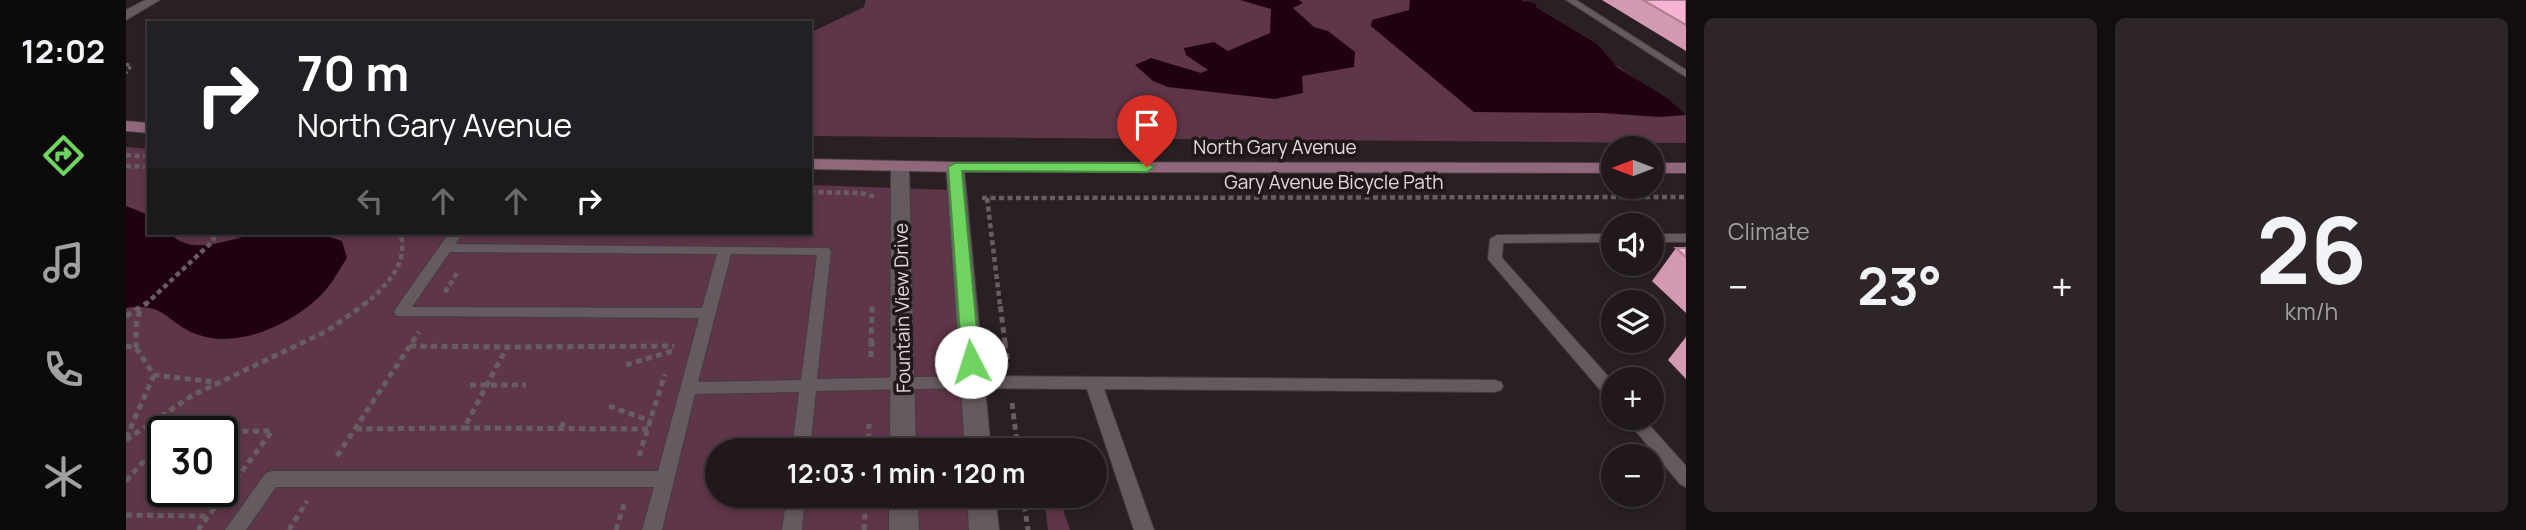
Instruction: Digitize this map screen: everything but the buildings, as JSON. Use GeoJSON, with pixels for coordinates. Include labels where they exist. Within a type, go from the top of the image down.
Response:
{"type":"FeatureCollection","features":[{"type":"Feature","properties":{"kind":"street"},"geometry":{"type":"LineString","coordinates":[[126,16],[154,0]]}},
{"type":"Feature","properties":{"kind":"street"},"geometry":{"type":"LineString","coordinates":[[126,126],[147,128]]}},
{"type":"Feature","properties":{"kind":"street","name":"North Gary Avenue"},"geometry":{"type":"LineString","coordinates":[[812,164],[955,167],[1601,168]]}},
{"type":"Feature","properties":{"kind":"street","name":"Fountain View Drive"},"geometry":{"type":"LineString","coordinates":[[900,166],[903,438]]}},
{"type":"Feature","properties":{"kind":"street"},"geometry":{"type":"LineString","coordinates":[[955,167],[977,438]]}},
{"type":"Feature","properties":{"kind":"street"},"geometry":{"type":"LineString","coordinates":[[1664,168],[1686,168]]}},
{"type":"Feature","properties":{"kind":"street"},"geometry":{"type":"LineString","coordinates":[[903,508],[904,530]]}},
{"type":"Feature","properties":{"kind":"street"},"geometry":{"type":"LineString","coordinates":[[982,508],[984,530]]}},
{"type":"Feature","properties":{"kind":"lane"},"geometry":{"type":"LineString","coordinates":[[1570,0],[1686,74]]}},
{"type":"Feature","properties":{"kind":"lane"},"geometry":{"type":"LineString","coordinates":[[455,235],[401,312],[708,313]]}},
{"type":"Feature","properties":{"kind":"lane"},"geometry":{"type":"LineString","coordinates":[[1601,238],[1497,239],[1495,259],[1601,380]]}},
{"type":"Feature","properties":{"kind":"lane"},"geometry":{"type":"LineString","coordinates":[[1664,238],[1686,238]]}},
{"type":"Feature","properties":{"kind":"lane"},"geometry":{"type":"LineString","coordinates":[[445,248],[824,251],[802,438]]}},
{"type":"Feature","properties":{"kind":"lane"},"geometry":{"type":"LineString","coordinates":[[652,530],[725,250]]}},
{"type":"Feature","properties":{"kind":"lane"},"geometry":{"type":"LineString","coordinates":[[689,387],[808,387],[903,382],[1495,386]]}},
{"type":"Feature","properties":{"kind":"lane"},"geometry":{"type":"LineString","coordinates":[[1094,384],[1144,530]]}},
{"type":"Feature","properties":{"kind":"lane"},"geometry":{"type":"LineString","coordinates":[[1643,430],[1686,479]]}},
{"type":"Feature","properties":{"kind":"lane"},"geometry":{"type":"LineString","coordinates":[[235,530],[271,479],[665,479]]}},
{"type":"Feature","properties":{"kind":"lane"},"geometry":{"type":"LineString","coordinates":[[792,530],[795,508]]}},
{"type":"Feature","properties":{"kind":"path"},"geometry":{"type":"LineString","coordinates":[[126,64],[131,66],[126,73]]}},
{"type":"Feature","properties":{"kind":"path"},"geometry":{"type":"LineString","coordinates":[[126,155],[147,157]]}},
{"type":"Feature","properties":{"kind":"path"},"geometry":{"type":"LineString","coordinates":[[126,166],[147,167]]}},
{"type":"Feature","properties":{"kind":"path"},"geometry":{"type":"LineString","coordinates":[[812,192],[861,193],[881,197]]}},
{"type":"Feature","properties":{"kind":"path","name":"Gary Avenue Bicycle Path"},"geometry":{"type":"LineString","coordinates":[[982,198],[1686,197]]}},
{"type":"Feature","properties":{"kind":"path"},"geometry":{"type":"LineString","coordinates":[[126,316],[140,309],[213,241],[215,235]]}},
{"type":"Feature","properties":{"kind":"path"},"geometry":{"type":"LineString","coordinates":[[126,439],[215,382],[323,335],[369,303],[401,265],[404,243],[401,235]]}},
{"type":"Feature","properties":{"kind":"path"},"geometry":{"type":"LineString","coordinates":[[289,530],[474,248]]}},
{"type":"Feature","properties":{"kind":"path"},"geometry":{"type":"LineString","coordinates":[[140,309],[136,326],[136,348],[154,375],[215,382]]}},
{"type":"Feature","properties":{"kind":"path"},"geometry":{"type":"LineString","coordinates":[[672,351],[684,313]]}},
{"type":"Feature","properties":{"kind":"path"},"geometry":{"type":"LineString","coordinates":[[126,346],[136,348]]}},
{"type":"Feature","properties":{"kind":"path"},"geometry":{"type":"LineString","coordinates":[[409,346],[672,351]]}},
{"type":"Feature","properties":{"kind":"path"},"geometry":{"type":"LineString","coordinates":[[464,428],[507,347]]}},
{"type":"Feature","properties":{"kind":"path"},"geometry":{"type":"LineString","coordinates":[[626,365],[672,351]]}},
{"type":"Feature","properties":{"kind":"path"},"geometry":{"type":"LineString","coordinates":[[616,530],[667,368]]}},
{"type":"Feature","properties":{"kind":"path"},"geometry":{"type":"LineString","coordinates":[[126,439],[154,375]]}},
{"type":"Feature","properties":{"kind":"path"},"geometry":{"type":"LineString","coordinates":[[470,385],[526,385]]}},
{"type":"Feature","properties":{"kind":"path"},"geometry":{"type":"LineString","coordinates":[[609,406],[650,421]]}},
{"type":"Feature","properties":{"kind":"path"},"geometry":{"type":"LineString","coordinates":[[561,428],[565,420]]}},
{"type":"Feature","properties":{"kind":"path"},"geometry":{"type":"LineString","coordinates":[[868,438],[869,424]]}},
{"type":"Feature","properties":{"kind":"path"},"geometry":{"type":"LineString","coordinates":[[355,429],[648,429]]}},
{"type":"Feature","properties":{"kind":"path"},"geometry":{"type":"LineString","coordinates":[[238,431],[272,431],[238,476]]}},
{"type":"Feature","properties":{"kind":"path"},"geometry":{"type":"LineString","coordinates":[[126,481],[147,457]]}},
{"type":"Feature","properties":{"kind":"path"},"geometry":{"type":"LineString","coordinates":[[126,472],[134,472]]}},
{"type":"Feature","properties":{"kind":"path"},"geometry":{"type":"LineString","coordinates":[[198,530],[215,507]]}},
{"type":"Feature","properties":{"kind":"path"},"geometry":{"type":"LineString","coordinates":[[864,530],[865,508]]}},
{"type":"Feature","properties":{"kind":"path"},"geometry":{"type":"LineString","coordinates":[[1025,508],[1028,530]]}},
{"type":"Feature","properties":{"kind":"path"},"geometry":{"type":"LineString","coordinates":[[126,515],[208,516]]}},
{"type":"Feature","properties":{"kind":"shaded area"},"geometry":{"type":"Polygon","coordinates":[[[866,0],[1525,0],[1686,115],[1686,143],[1664,143],[1664,136],[1601,136],[1601,142],[812,136],[812,32],[864,7],[866,0]]]}},
{"type":"Feature","properties":{"kind":"shaded area"},"geometry":{"type":"Polygon","coordinates":[[[1240,0],[1299,0],[1303,3],[1293,8],[1314,27],[1328,31],[1355,52],[1354,67],[1302,76],[1303,93],[1275,99],[1168,87],[1153,81],[1135,65],[1151,58],[1201,73],[1208,70],[1186,55],[1184,48],[1214,42],[1228,51],[1270,33],[1271,9],[1240,0]]]}},
{"type":"Feature","properties":{"kind":"shaded area"},"geometry":{"type":"Polygon","coordinates":[[[1410,0],[1521,0],[1535,3],[1537,8],[1597,44],[1618,68],[1667,98],[1686,115],[1659,117],[1603,113],[1474,112],[1371,26],[1372,20],[1409,10],[1410,0]]]}},
{"type":"Feature","properties":{"kind":"shaded area"},"geometry":{"type":"Polygon","coordinates":[[[126,147],[147,149],[147,235],[812,235],[812,185],[949,190],[964,438],[705,438],[705,508],[969,508],[970,530],[126,530],[126,147]]]}},
{"type":"Feature","properties":{"kind":"shaded area"},"geometry":{"type":"Polygon","coordinates":[[[126,206],[147,214],[147,235],[172,235],[179,241],[201,245],[251,235],[323,235],[342,241],[347,258],[322,294],[310,305],[282,323],[249,336],[232,339],[199,335],[151,308],[126,308],[126,206]]]}},
{"type":"Feature","properties":{"kind":"shaded area"},"geometry":{"type":"Polygon","coordinates":[[[1045,508],[1062,508],[1070,530],[1048,530],[1045,508]]]}},
{"type":"Feature","properties":{"kind":"route"},"geometry":{"type":"LineString","coordinates":[[971,362],[955,167],[1147,167]]}}]}
